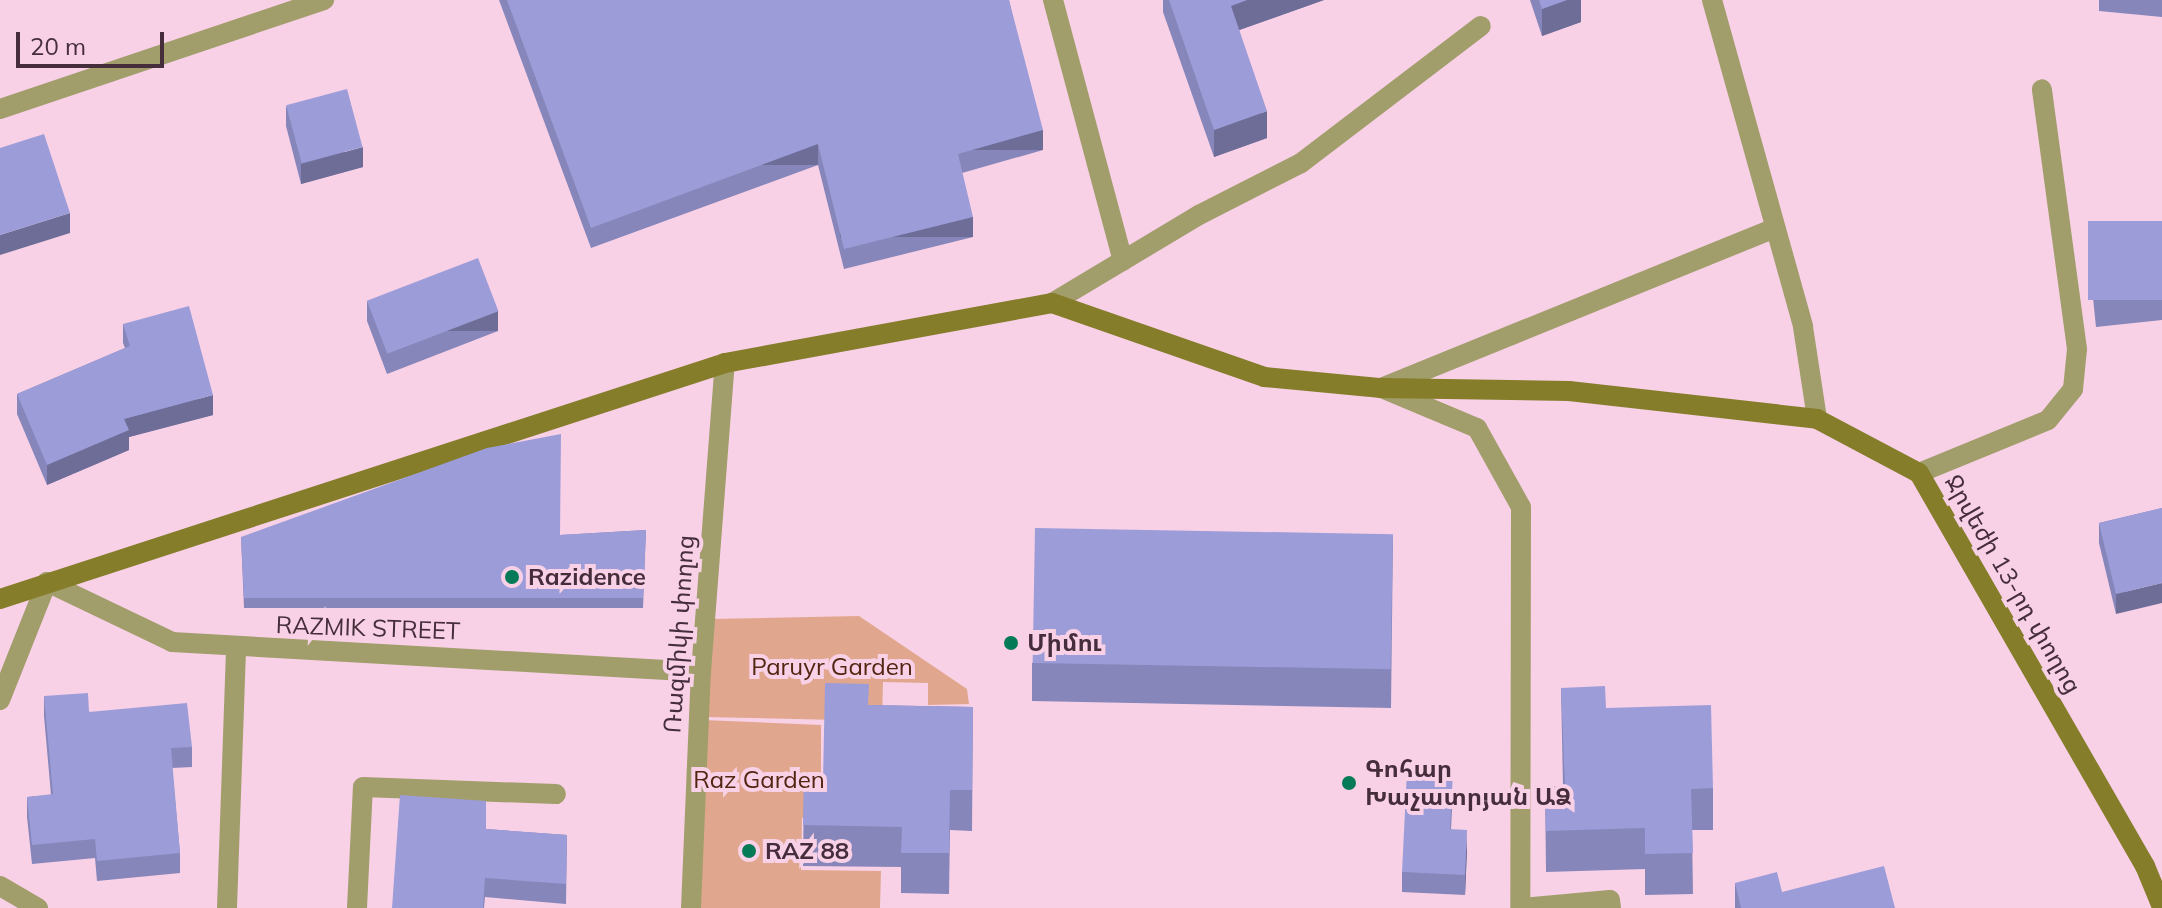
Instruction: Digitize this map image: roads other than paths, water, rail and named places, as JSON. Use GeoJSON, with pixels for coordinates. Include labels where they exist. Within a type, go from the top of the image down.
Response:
{"type":"FeatureCollection","features":[{"type":"Feature","properties":{"kind":"street"},"geometry":{"type":"LineString","coordinates":[[0,109],[324,0]]}},
{"type":"Feature","properties":{"kind":"street"},"geometry":{"type":"LineString","coordinates":[[1053,0],[1123,261]]}},
{"type":"Feature","properties":{"kind":"street"},"geometry":{"type":"LineString","coordinates":[[1052,303],[1264,377],[1381,388],[1569,391],[1817,419],[1803,327],[1772,229],[1712,0]]}},
{"type":"Feature","properties":{"kind":"street"},"geometry":{"type":"LineString","coordinates":[[0,599],[725,363],[1052,303],[1301,163],[1481,26]]}},
{"type":"Feature","properties":{"kind":"street"},"geometry":{"type":"LineString","coordinates":[[1919,473],[2048,420],[2073,389],[2077,349],[2042,89]]}},
{"type":"Feature","properties":{"kind":"street"},"geometry":{"type":"LineString","coordinates":[[1381,388],[1772,229]]}},
{"type":"Feature","properties":{"kind":"street","name":"Ռազմիկի փողոց"},"geometry":{"type":"LineString","coordinates":[[691,908],[701,672],[725,363]]}},
{"type":"Feature","properties":{"kind":"street"},"geometry":{"type":"LineString","coordinates":[[1381,388],[1477,428],[1521,507],[1521,908],[1610,900],[1611,908]]}},
{"type":"Feature","properties":{"kind":"street","name":"Ջրվեժի 13-րդ փողոց"},"geometry":{"type":"LineString","coordinates":[[1817,419],[1919,473],[2145,866],[2162,907]]}},
{"type":"Feature","properties":{"kind":"street"},"geometry":{"type":"LineString","coordinates":[[0,700],[47,582]]}},
{"type":"Feature","properties":{"kind":"street","name":"RAZMIK STREET"},"geometry":{"type":"LineString","coordinates":[[47,582],[172,642],[236,649],[701,672]]}},
{"type":"Feature","properties":{"kind":"street"},"geometry":{"type":"LineString","coordinates":[[227,908],[236,649]]}},
{"type":"Feature","properties":{"kind":"street"},"geometry":{"type":"LineString","coordinates":[[357,908],[363,787],[556,794]]}},
{"type":"Feature","properties":{"kind":"street"},"geometry":{"type":"LineString","coordinates":[[0,886],[38,908]]}},
{"type":"Feature","properties":{"kind":"place","name":"Razidence"},"geometry":{"type":"Point","coordinates":[512,577]}},
{"type":"Feature","properties":{"kind":"place","name":"Միմու"},"geometry":{"type":"Point","coordinates":[1011,643]}},
{"type":"Feature","properties":{"kind":"place","name":"Գոհար Խաչատրյան ԱՁ"},"geometry":{"type":"Point","coordinates":[1349,783]}},
{"type":"Feature","properties":{"kind":"place","name":"RAZ 88"},"geometry":{"type":"Point","coordinates":[749,851]}},
{"type":"Feature","properties":{"kind":"park label","name":"Paruyr Garden"},"geometry":{"type":"Point","coordinates":[832,667]}},
{"type":"Feature","properties":{"kind":"park label","name":"Raz Garden"},"geometry":{"type":"Point","coordinates":[759,780]}}]}
